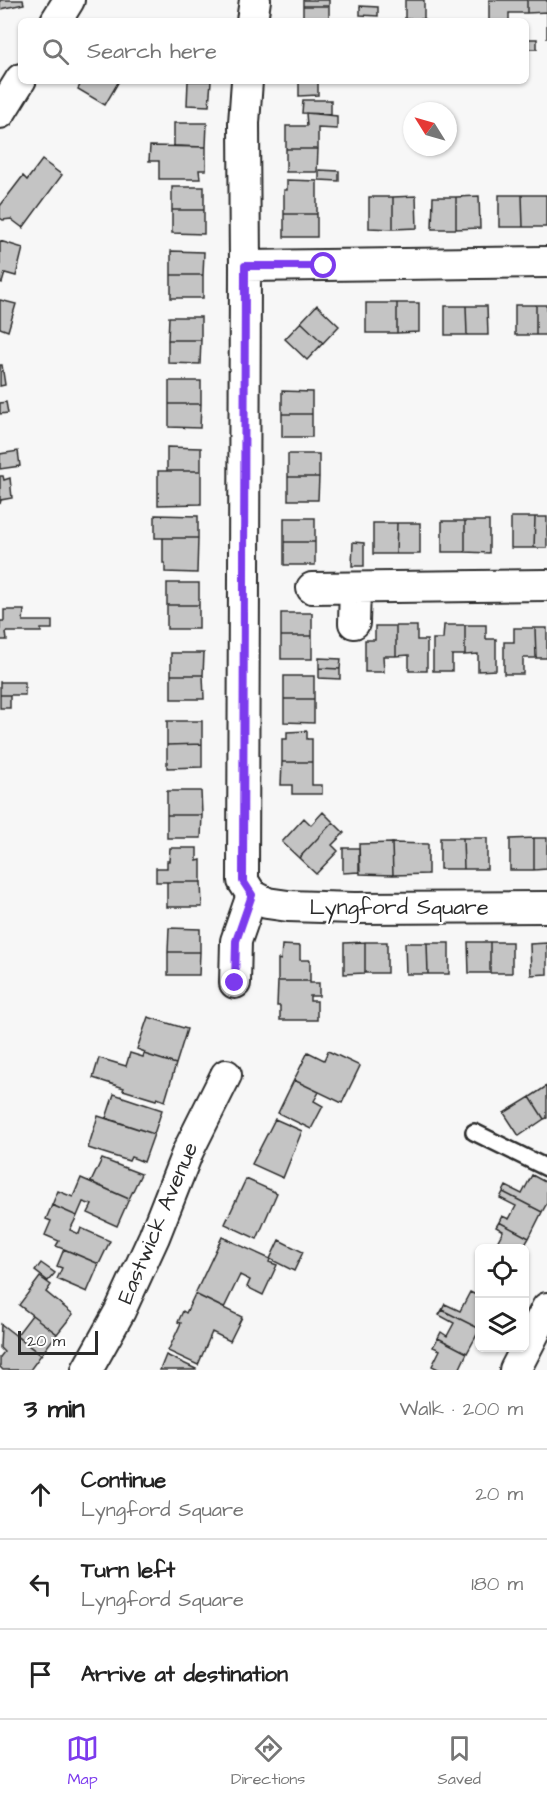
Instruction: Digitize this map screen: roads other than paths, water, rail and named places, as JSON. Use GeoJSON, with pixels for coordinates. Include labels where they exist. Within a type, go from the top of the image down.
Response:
{"type":"FeatureCollection","features":[{"type":"Feature","properties":{"kind":"street"},"geometry":{"type":"LineString","coordinates":[[58,18],[69,0]]}},
{"type":"Feature","properties":{"kind":"street"},"geometry":{"type":"LineString","coordinates":[[252,18],[255,0]]}},
{"type":"Feature","properties":{"kind":"street"},"geometry":{"type":"LineString","coordinates":[[0,113],[18,84]]}},
{"type":"Feature","properties":{"kind":"street"},"geometry":{"type":"LineString","coordinates":[[235,983],[236,941],[252,895],[243,881],[244,123],[247,84]]}},
{"type":"Feature","properties":{"kind":"street"},"geometry":{"type":"LineString","coordinates":[[245,266],[547,262]]}},
{"type":"Feature","properties":{"kind":"street"},"geometry":{"type":"LineString","coordinates":[[312,588],[547,585]]}},
{"type":"Feature","properties":{"kind":"street"},"geometry":{"type":"LineString","coordinates":[[354,623],[355,588]]}},
{"type":"Feature","properties":{"kind":"street","name":"Lyngford Square"},"geometry":{"type":"LineString","coordinates":[[252,895],[267,903],[288,906],[547,907]]}},
{"type":"Feature","properties":{"kind":"street","name":"Eastwick Avenue"},"geometry":{"type":"LineString","coordinates":[[87,1370],[120,1311],[154,1237],[188,1151],[226,1075]]}},
{"type":"Feature","properties":{"kind":"street"},"geometry":{"type":"LineString","coordinates":[[515,1370],[547,1308]]}},
{"type":"Feature","properties":{"kind":"lane"},"geometry":{"type":"LineString","coordinates":[[474,1132],[547,1168]]}}]}
